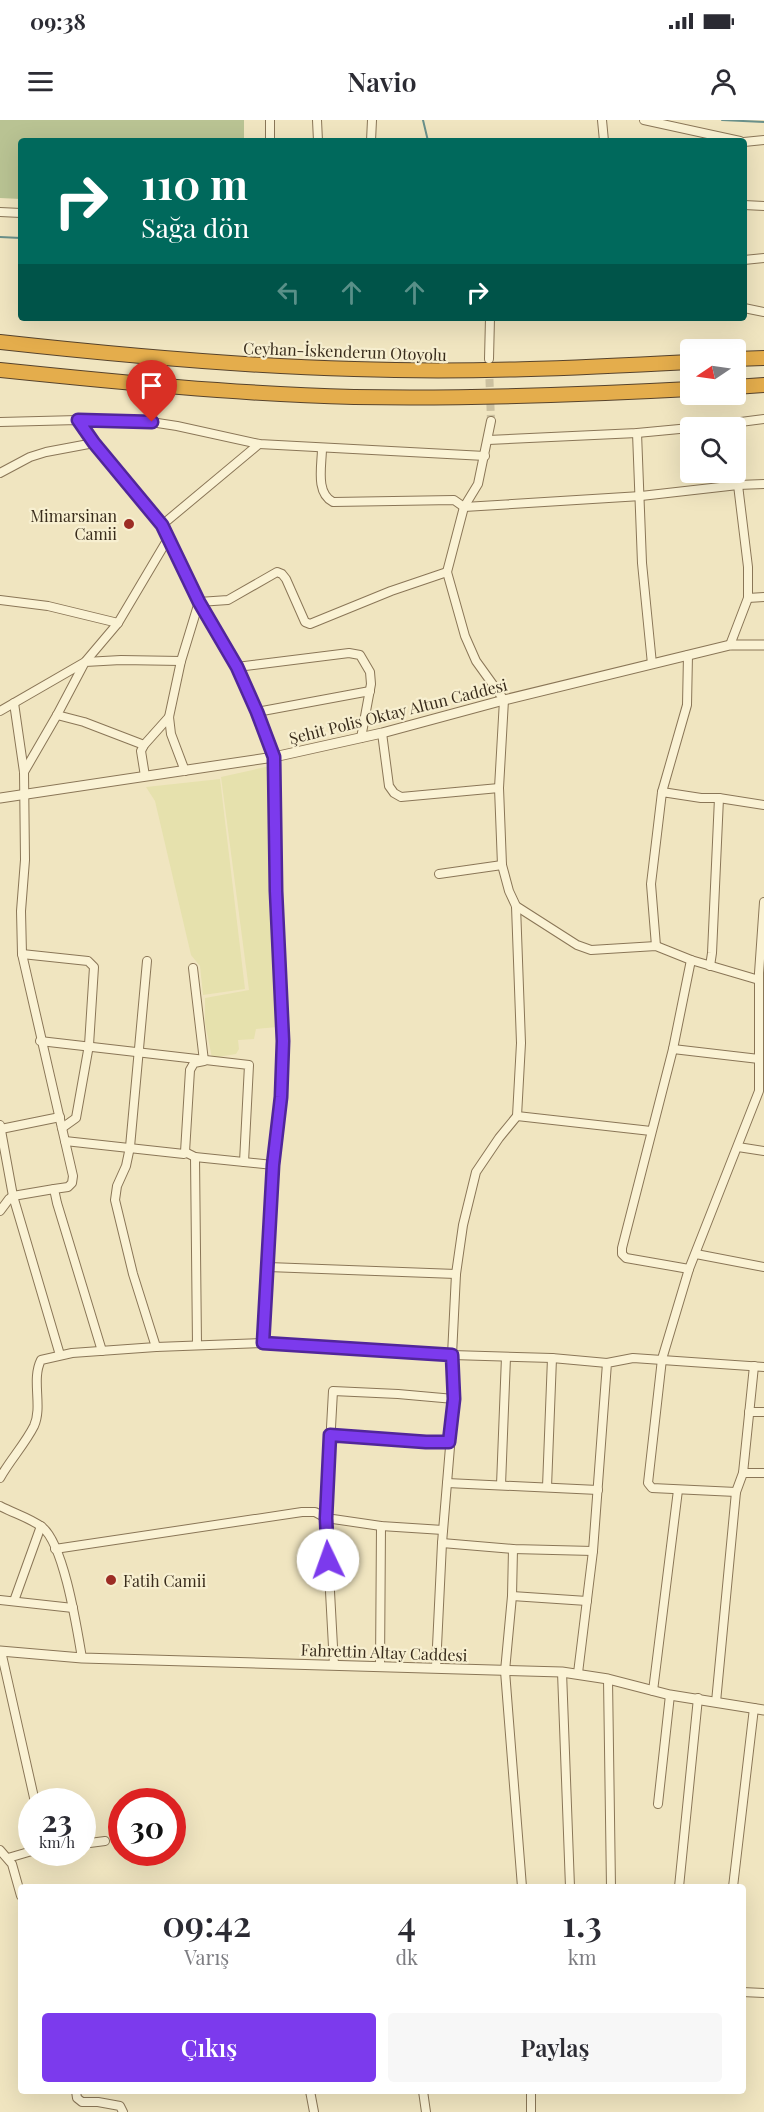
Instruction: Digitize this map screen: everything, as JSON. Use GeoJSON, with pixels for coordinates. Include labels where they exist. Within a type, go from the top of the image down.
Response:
{"type":"FeatureCollection","features":[{"type":"Feature","properties":{"kind":"highway","name":"Ceyhan-İskenderun Otoyolu"},"geometry":{"type":"LineString","coordinates":[[0,342],[234,364],[355,369],[501,370],[680,363]]}},
{"type":"Feature","properties":{"kind":"highway"},"geometry":{"type":"LineString","coordinates":[[746,359],[764,358]]}},
{"type":"Feature","properties":{"kind":"highway"},"geometry":{"type":"LineString","coordinates":[[0,370],[233,391],[353,397],[502,397],[680,389]]}},
{"type":"Feature","properties":{"kind":"highway"},"geometry":{"type":"LineString","coordinates":[[746,386],[764,385]]}},
{"type":"Feature","properties":{"kind":"street"},"geometry":{"type":"LineString","coordinates":[[270,120],[270,138]]}},
{"type":"Feature","properties":{"kind":"street"},"geometry":{"type":"LineString","coordinates":[[317,120],[318,138]]}},
{"type":"Feature","properties":{"kind":"street"},"geometry":{"type":"LineString","coordinates":[[371,138],[372,120]]}},
{"type":"Feature","properties":{"kind":"street"},"geometry":{"type":"LineString","coordinates":[[602,120],[604,138]]}},
{"type":"Feature","properties":{"kind":"street"},"geometry":{"type":"LineString","coordinates":[[644,120],[728,138]]}},
{"type":"Feature","properties":{"kind":"street"},"geometry":{"type":"LineString","coordinates":[[689,130],[689,138]]}},
{"type":"Feature","properties":{"kind":"street"},"geometry":{"type":"LineString","coordinates":[[747,141],[764,140]]}},
{"type":"Feature","properties":{"kind":"street"},"geometry":{"type":"LineString","coordinates":[[747,204],[764,206]]}},
{"type":"Feature","properties":{"kind":"street"},"geometry":{"type":"LineString","coordinates":[[0,212],[18,213]]}},
{"type":"Feature","properties":{"kind":"street"},"geometry":{"type":"LineString","coordinates":[[747,260],[764,258]]}},
{"type":"Feature","properties":{"kind":"street"},"geometry":{"type":"LineString","coordinates":[[747,309],[764,312]]}},
{"type":"Feature","properties":{"kind":"street"},"geometry":{"type":"LineString","coordinates":[[489,321],[489,359]]}},
{"type":"Feature","properties":{"kind":"street"},"geometry":{"type":"LineString","coordinates":[[746,421],[764,419]]}},
{"type":"Feature","properties":{"kind":"street"},"geometry":{"type":"LineString","coordinates":[[78,420],[94,443],[162,525],[169,537],[199,602],[237,667],[274,757],[276,891],[283,1041],[263,1343]]}},
{"type":"Feature","properties":{"kind":"street"},"geometry":{"type":"LineString","coordinates":[[0,422],[78,420],[152,422],[259,444],[485,456]]}},
{"type":"Feature","properties":{"kind":"street"},"geometry":{"type":"LineString","coordinates":[[436,1667],[442,1543],[454,1399],[452,1355],[456,1274],[463,1225],[476,1172],[517,1116],[521,1043],[516,906],[502,865],[499,788],[504,700],[476,661],[468,644],[447,572],[464,507],[478,484],[489,440],[491,421]]}},
{"type":"Feature","properties":{"kind":"street"},"geometry":{"type":"LineString","coordinates":[[489,440],[680,429]]}},
{"type":"Feature","properties":{"kind":"street"},"geometry":{"type":"LineString","coordinates":[[637,433],[642,563],[652,664]]}},
{"type":"Feature","properties":{"kind":"street"},"geometry":{"type":"LineString","coordinates":[[0,473],[30,457],[94,443]]}},
{"type":"Feature","properties":{"kind":"street"},"geometry":{"type":"LineString","coordinates":[[162,525],[259,444]]}},
{"type":"Feature","properties":{"kind":"street"},"geometry":{"type":"LineString","coordinates":[[322,448],[321,488],[324,495],[333,502],[390,503],[454,500],[464,507],[641,496],[764,484]]}},
{"type":"Feature","properties":{"kind":"street"},"geometry":{"type":"LineString","coordinates":[[730,645],[748,598],[748,567],[738,485]]}},
{"type":"Feature","properties":{"kind":"street"},"geometry":{"type":"LineString","coordinates":[[24,772],[85,662],[118,623],[169,537]]}},
{"type":"Feature","properties":{"kind":"street"},"geometry":{"type":"LineString","coordinates":[[199,602],[228,600],[277,572],[286,579],[305,622],[310,624],[391,591],[447,572]]}},
{"type":"Feature","properties":{"kind":"street"},"geometry":{"type":"LineString","coordinates":[[748,598],[764,597]]}},
{"type":"Feature","properties":{"kind":"street"},"geometry":{"type":"LineString","coordinates":[[0,600],[48,606],[118,623]]}},
{"type":"Feature","properties":{"kind":"street"},"geometry":{"type":"LineString","coordinates":[[185,771],[171,734],[169,717],[181,661],[199,602]]}},
{"type":"Feature","properties":{"kind":"street","name":"Şehit Polis Oktay Altun Caddesi"},"geometry":{"type":"LineString","coordinates":[[0,798],[274,757],[382,733],[504,700],[730,645],[764,645]]}},
{"type":"Feature","properties":{"kind":"street"},"geometry":{"type":"LineString","coordinates":[[237,667],[349,653],[360,655],[370,672],[370,691],[361,738]]}},
{"type":"Feature","properties":{"kind":"street"},"geometry":{"type":"LineString","coordinates":[[656,946],[651,884],[662,792],[687,705],[688,655]]}},
{"type":"Feature","properties":{"kind":"street"},"geometry":{"type":"LineString","coordinates":[[0,711],[85,662],[181,661]]}},
{"type":"Feature","properties":{"kind":"street"},"geometry":{"type":"LineString","coordinates":[[257,712],[370,691]]}},
{"type":"Feature","properties":{"kind":"street"},"geometry":{"type":"LineString","coordinates":[[0,1211],[13,1196],[68,1186],[72,1183],[73,1176],[40,1041],[22,954],[21,911],[26,860],[24,772],[14,703]]}},
{"type":"Feature","properties":{"kind":"street"},"geometry":{"type":"LineString","coordinates":[[57,715],[84,722],[144,745]]}},
{"type":"Feature","properties":{"kind":"street"},"geometry":{"type":"LineString","coordinates":[[145,776],[141,752],[144,745],[169,717]]}},
{"type":"Feature","properties":{"kind":"street"},"geometry":{"type":"LineString","coordinates":[[382,733],[389,786],[400,797],[499,788]]}},
{"type":"Feature","properties":{"kind":"street"},"geometry":{"type":"LineString","coordinates":[[662,792],[701,798],[719,798],[764,806]]}},
{"type":"Feature","properties":{"kind":"street"},"geometry":{"type":"LineString","coordinates":[[710,966],[719,798]]}},
{"type":"Feature","properties":{"kind":"street"},"geometry":{"type":"LineString","coordinates":[[439,874],[502,865]]}},
{"type":"Feature","properties":{"kind":"street"},"geometry":{"type":"LineString","coordinates":[[736,1492],[652,1488],[648,1483],[662,1359],[689,1269],[759,1091],[761,992],[759,981],[764,903]]}},
{"type":"Feature","properties":{"kind":"street"},"geometry":{"type":"LineString","coordinates":[[516,906],[577,945],[591,950],[656,946],[691,960],[759,981]]}},
{"type":"Feature","properties":{"kind":"street"},"geometry":{"type":"LineString","coordinates":[[22,954],[88,961],[93,964],[89,1045],[76,1118],[62,1128]]}},
{"type":"Feature","properties":{"kind":"street"},"geometry":{"type":"LineString","coordinates":[[689,1269],[626,1258],[622,1254],[622,1248],[673,1049],[691,960]]}},
{"type":"Feature","properties":{"kind":"street"},"geometry":{"type":"LineString","coordinates":[[147,961],[130,1147],[126,1166],[117,1186],[115,1200],[133,1274],[156,1347]]}},
{"type":"Feature","properties":{"kind":"street"},"geometry":{"type":"LineString","coordinates":[[193,968],[204,1061]]}},
{"type":"Feature","properties":{"kind":"street"},"geometry":{"type":"LineString","coordinates":[[40,1041],[249,1065],[244,1162]]}},
{"type":"Feature","properties":{"kind":"street"},"geometry":{"type":"LineString","coordinates":[[673,1049],[759,1059]]}},
{"type":"Feature","properties":{"kind":"street"},"geometry":{"type":"LineString","coordinates":[[186,1152],[190,1070],[194,1063],[204,1061]]}},
{"type":"Feature","properties":{"kind":"street"},"geometry":{"type":"LineString","coordinates":[[517,1116],[651,1131]]}},
{"type":"Feature","properties":{"kind":"street"},"geometry":{"type":"LineString","coordinates":[[60,1117],[1,1127],[13,1196],[60,1355]]}},
{"type":"Feature","properties":{"kind":"street"},"geometry":{"type":"LineString","coordinates":[[65,1141],[184,1154],[186,1152],[195,1157],[273,1165]]}},
{"type":"Feature","properties":{"kind":"street"},"geometry":{"type":"LineString","coordinates":[[738,1147],[764,1151]]}},
{"type":"Feature","properties":{"kind":"street"},"geometry":{"type":"LineString","coordinates":[[195,1157],[197,1345]]}},
{"type":"Feature","properties":{"kind":"street"},"geometry":{"type":"LineString","coordinates":[[54,1189],[63,1227],[102,1351]]}},
{"type":"Feature","properties":{"kind":"street"},"geometry":{"type":"LineString","coordinates":[[696,1254],[764,1267]]}},
{"type":"Feature","properties":{"kind":"street"},"geometry":{"type":"LineString","coordinates":[[268,1267],[456,1274]]}},
{"type":"Feature","properties":{"kind":"street"},"geometry":{"type":"LineString","coordinates":[[0,1478],[34,1425],[38,1366],[41,1360],[60,1355],[156,1347],[263,1343],[607,1363],[633,1358],[764,1367]]}},
{"type":"Feature","properties":{"kind":"street"},"geometry":{"type":"LineString","coordinates":[[501,1485],[506,1357]]}},
{"type":"Feature","properties":{"kind":"street"},"geometry":{"type":"LineString","coordinates":[[546,1487],[552,1358]]}},
{"type":"Feature","properties":{"kind":"street"},"geometry":{"type":"LineString","coordinates":[[578,1673],[593,1551],[607,1363]]}},
{"type":"Feature","properties":{"kind":"street"},"geometry":{"type":"LineString","coordinates":[[716,1702],[736,1492],[743,1473],[754,1366]]}},
{"type":"Feature","properties":{"kind":"street"},"geometry":{"type":"LineString","coordinates":[[334,1665],[326,1518],[333,1391],[454,1399]]}},
{"type":"Feature","properties":{"kind":"street"},"geometry":{"type":"LineString","coordinates":[[749,1412],[764,1412]]}},
{"type":"Feature","properties":{"kind":"street"},"geometry":{"type":"LineString","coordinates":[[330,1435],[449,1442]]}},
{"type":"Feature","properties":{"kind":"street"},"geometry":{"type":"LineString","coordinates":[[743,1473],[764,1473]]}},
{"type":"Feature","properties":{"kind":"street"},"geometry":{"type":"LineString","coordinates":[[447,1483],[598,1490]]}},
{"type":"Feature","properties":{"kind":"street"},"geometry":{"type":"LineString","coordinates":[[653,1691],[678,1490]]}},
{"type":"Feature","properties":{"kind":"street"},"geometry":{"type":"LineString","coordinates":[[0,1506],[41,1526],[49,1535],[74,1608],[82,1658]]}},
{"type":"Feature","properties":{"kind":"street"},"geometry":{"type":"LineString","coordinates":[[55,1549],[302,1512],[315,1512],[326,1518],[381,1526],[443,1530]]}},
{"type":"Feature","properties":{"kind":"street"},"geometry":{"type":"LineString","coordinates":[[14,1601],[41,1526]]}},
{"type":"Feature","properties":{"kind":"street"},"geometry":{"type":"LineString","coordinates":[[380,1667],[381,1526]]}},
{"type":"Feature","properties":{"kind":"street"},"geometry":{"type":"LineString","coordinates":[[442,1543],[513,1550],[593,1551]]}},
{"type":"Feature","properties":{"kind":"street"},"geometry":{"type":"LineString","coordinates":[[513,1550],[512,1596],[505,1671],[522,1884]]}},
{"type":"Feature","properties":{"kind":"street"},"geometry":{"type":"LineString","coordinates":[[512,1596],[587,1602]]}},
{"type":"Feature","properties":{"kind":"street"},"geometry":{"type":"LineString","coordinates":[[0,1600],[74,1608]]}},
{"type":"Feature","properties":{"kind":"street"},"geometry":{"type":"LineString","coordinates":[[0,1651],[32,1788]]}},
{"type":"Feature","properties":{"kind":"street","name":"Fahrettin Altay Caddesi"},"geometry":{"type":"LineString","coordinates":[[0,1651],[82,1658],[578,1673],[670,1695],[764,1710]]}},
{"type":"Feature","properties":{"kind":"street"},"geometry":{"type":"LineString","coordinates":[[562,1672],[570,1884]]}},
{"type":"Feature","properties":{"kind":"street"},"geometry":{"type":"LineString","coordinates":[[608,1679],[611,1884]]}},
{"type":"Feature","properties":{"kind":"street"},"geometry":{"type":"LineString","coordinates":[[658,1804],[670,1695]]}},
{"type":"Feature","properties":{"kind":"street"},"geometry":{"type":"LineString","coordinates":[[679,1884],[698,1698]]}},
{"type":"Feature","properties":{"kind":"street"},"geometry":{"type":"LineString","coordinates":[[733,1884],[754,1708]]}},
{"type":"Feature","properties":{"kind":"street"},"geometry":{"type":"LineString","coordinates":[[96,1842],[105,1841]]}},
{"type":"Feature","properties":{"kind":"street"},"geometry":{"type":"LineString","coordinates":[[0,1850],[12,1864],[18,1885]]}},
{"type":"Feature","properties":{"kind":"street"},"geometry":{"type":"LineString","coordinates":[[8,1858],[18,1855]]}},
{"type":"Feature","properties":{"kind":"street"},"geometry":{"type":"LineString","coordinates":[[746,1992],[764,1993]]}},
{"type":"Feature","properties":{"kind":"street"},"geometry":{"type":"LineString","coordinates":[[76,2094],[77,2098],[82,2102],[113,2104],[120,2106],[123,2112]]}},
{"type":"Feature","properties":{"kind":"street"},"geometry":{"type":"LineString","coordinates":[[311,2094],[314,2112]]}},
{"type":"Feature","properties":{"kind":"street"},"geometry":{"type":"LineString","coordinates":[[423,2094],[426,2112]]}},
{"type":"Feature","properties":{"kind":"street"},"geometry":{"type":"LineString","coordinates":[[531,2094],[531,2112]]}},
{"type":"Feature","properties":{"kind":"shaded area"},"geometry":{"type":"Polygon","coordinates":[[[270,766],[277,1027],[256,1029],[254,1039],[238,1040],[239,1049],[236,1054],[212,1058],[205,1023],[205,998],[249,990],[221,777],[270,766]]]}},
{"type":"Feature","properties":{"kind":"shaded area"},"geometry":{"type":"Polygon","coordinates":[[[220,779],[245,989],[203,995],[200,966],[191,955],[155,801],[146,787],[220,779]]]}},
{"type":"Feature","properties":{"kind":"green space"},"geometry":{"type":"Polygon","coordinates":[[[0,120],[244,120],[244,138],[18,138],[18,199],[0,198],[0,120]]]}},
{"type":"Feature","properties":{"kind":"waterway"},"geometry":{"type":"LineString","coordinates":[[423,120],[427,138]]}},
{"type":"Feature","properties":{"kind":"waterway"},"geometry":{"type":"LineString","coordinates":[[722,120],[764,122]]}},
{"type":"Feature","properties":{"kind":"waterway"},"geometry":{"type":"LineString","coordinates":[[0,237],[18,238]]}},
{"type":"Feature","properties":{"kind":"tunnel"},"geometry":{"type":"LineString","coordinates":[[489,367],[491,421]]}},
{"type":"Feature","properties":{"kind":"place","name":"Mimarsinan Camii"},"geometry":{"type":"Point","coordinates":[129,524]}},
{"type":"Feature","properties":{"kind":"place","name":"Fatih Camii"},"geometry":{"type":"Point","coordinates":[111,1580]}},
{"type":"Feature","properties":{"kind":"route"},"geometry":{"type":"LineString","coordinates":[[152,422],[78,420],[94,443],[162,525],[169,537],[199,602],[237,667],[274,757],[276,891],[283,1041],[263,1343],[452,1355],[454,1399],[449,1442],[330,1435],[326,1518],[328,1560]]}}]}
